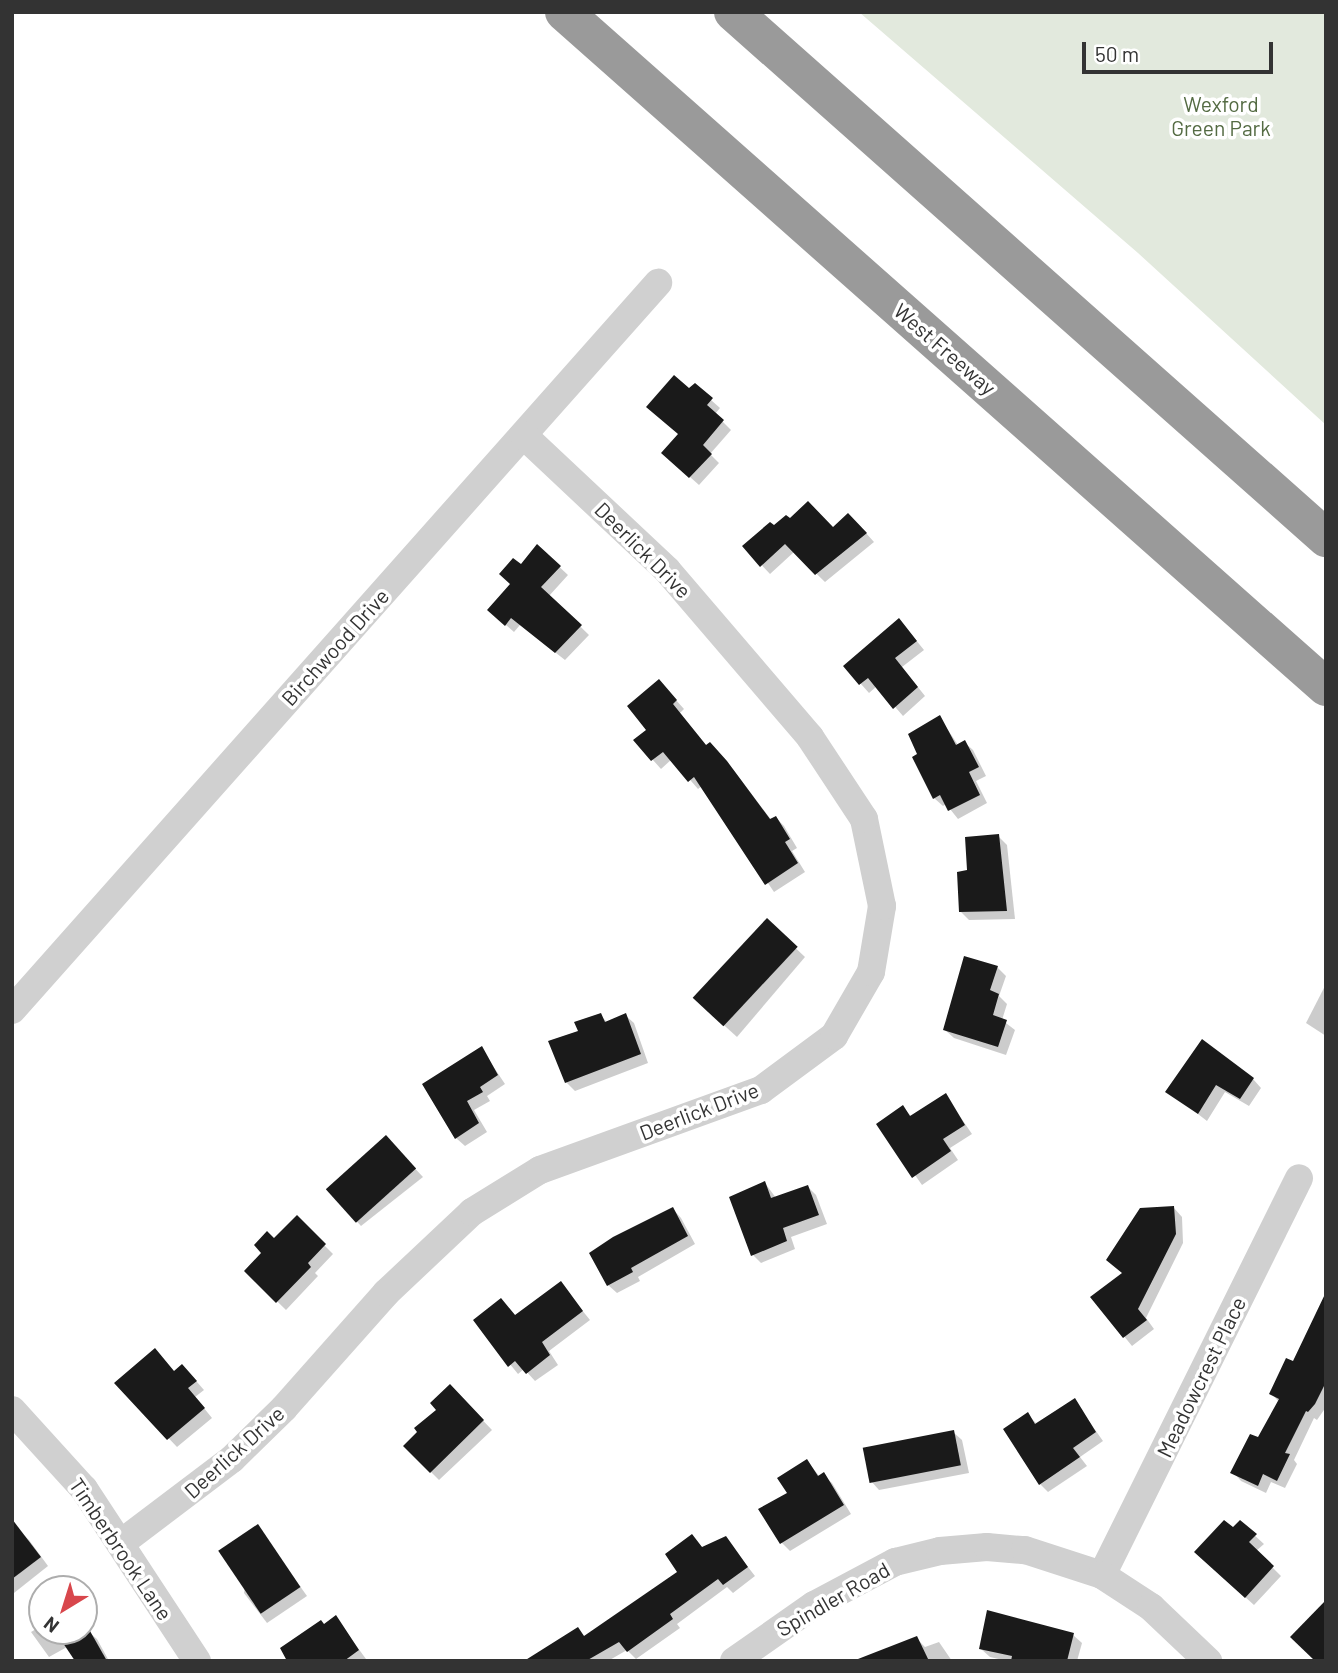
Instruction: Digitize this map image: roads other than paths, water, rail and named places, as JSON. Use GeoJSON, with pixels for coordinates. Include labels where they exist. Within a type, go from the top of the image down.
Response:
{"type":"FeatureCollection","features":[{"type":"Feature","properties":{"kind":"highway","name":"West Freeway"},"geometry":{"type":"LineString","coordinates":[[564,12],[1326,687]]}},
{"type":"Feature","properties":{"kind":"highway"},"geometry":{"type":"LineString","coordinates":[[733,12],[1326,538]]}},
{"type":"Feature","properties":{"kind":"street","name":"Birchwood Drive"},"geometry":{"type":"LineString","coordinates":[[12,1010],[658,283]]}},
{"type":"Feature","properties":{"kind":"street","name":"Deerlick Drive"},"geometry":{"type":"LineString","coordinates":[[121,1542],[232,1459],[284,1408],[386,1293],[472,1212],[541,1170],[761,1090],[834,1036],[871,972],[882,906],[864,819],[810,737],[667,570],[523,435]]}},
{"type":"Feature","properties":{"kind":"street","name":"Meadowcrest Place"},"geometry":{"type":"LineString","coordinates":[[1102,1575],[1299,1178]]}},
{"type":"Feature","properties":{"kind":"street","name":"Timberbrook Lane"},"geometry":{"type":"LineString","coordinates":[[12,1410],[84,1489],[197,1661]]}},
{"type":"Feature","properties":{"kind":"street","name":"Spindler Road"},"geometry":{"type":"LineString","coordinates":[[734,1661],[814,1605],[895,1562],[940,1551],[987,1547],[1024,1550],[1102,1575],[1151,1607],[1208,1661]]}},
{"type":"Feature","properties":{"kind":"park label","name":"Wexford Green Park"},"geometry":{"type":"Point","coordinates":[1221,116]}}]}
